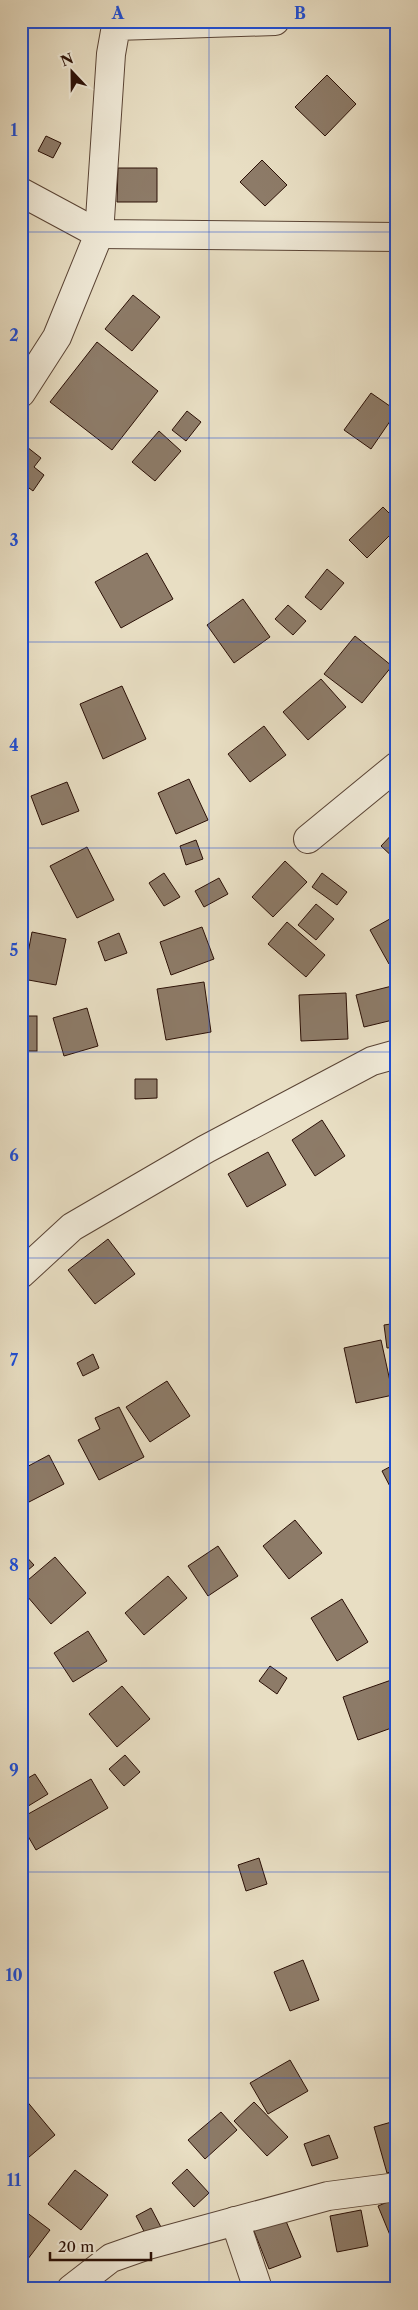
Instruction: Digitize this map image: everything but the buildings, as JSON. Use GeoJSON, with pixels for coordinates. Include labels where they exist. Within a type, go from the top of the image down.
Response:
{"type":"FeatureCollection","features":[{"type":"Feature","properties":{"kind":"street"},"geometry":{"type":"LineString","coordinates":[[21,393],[57,337],[99,234],[110,54],[116,24],[274,21]]}},
{"type":"Feature","properties":{"kind":"street"},"geometry":{"type":"LineString","coordinates":[[21,192],[99,234],[397,237]]}},
{"type":"Feature","properties":{"kind":"street"},"geometry":{"type":"LineString","coordinates":[[308,838],[397,766]]}},
{"type":"Feature","properties":{"kind":"street"},"geometry":{"type":"LineString","coordinates":[[21,1274],[72,1227],[206,1149],[372,1061],[397,1054]]}},
{"type":"Feature","properties":{"kind":"street"},"geometry":{"type":"LineString","coordinates":[[71,2289],[111,2258],[148,2245],[328,2196],[397,2187]]}},
{"type":"Feature","properties":{"kind":"street"},"geometry":{"type":"LineString","coordinates":[[234,2221],[258,2289]]}}]}
